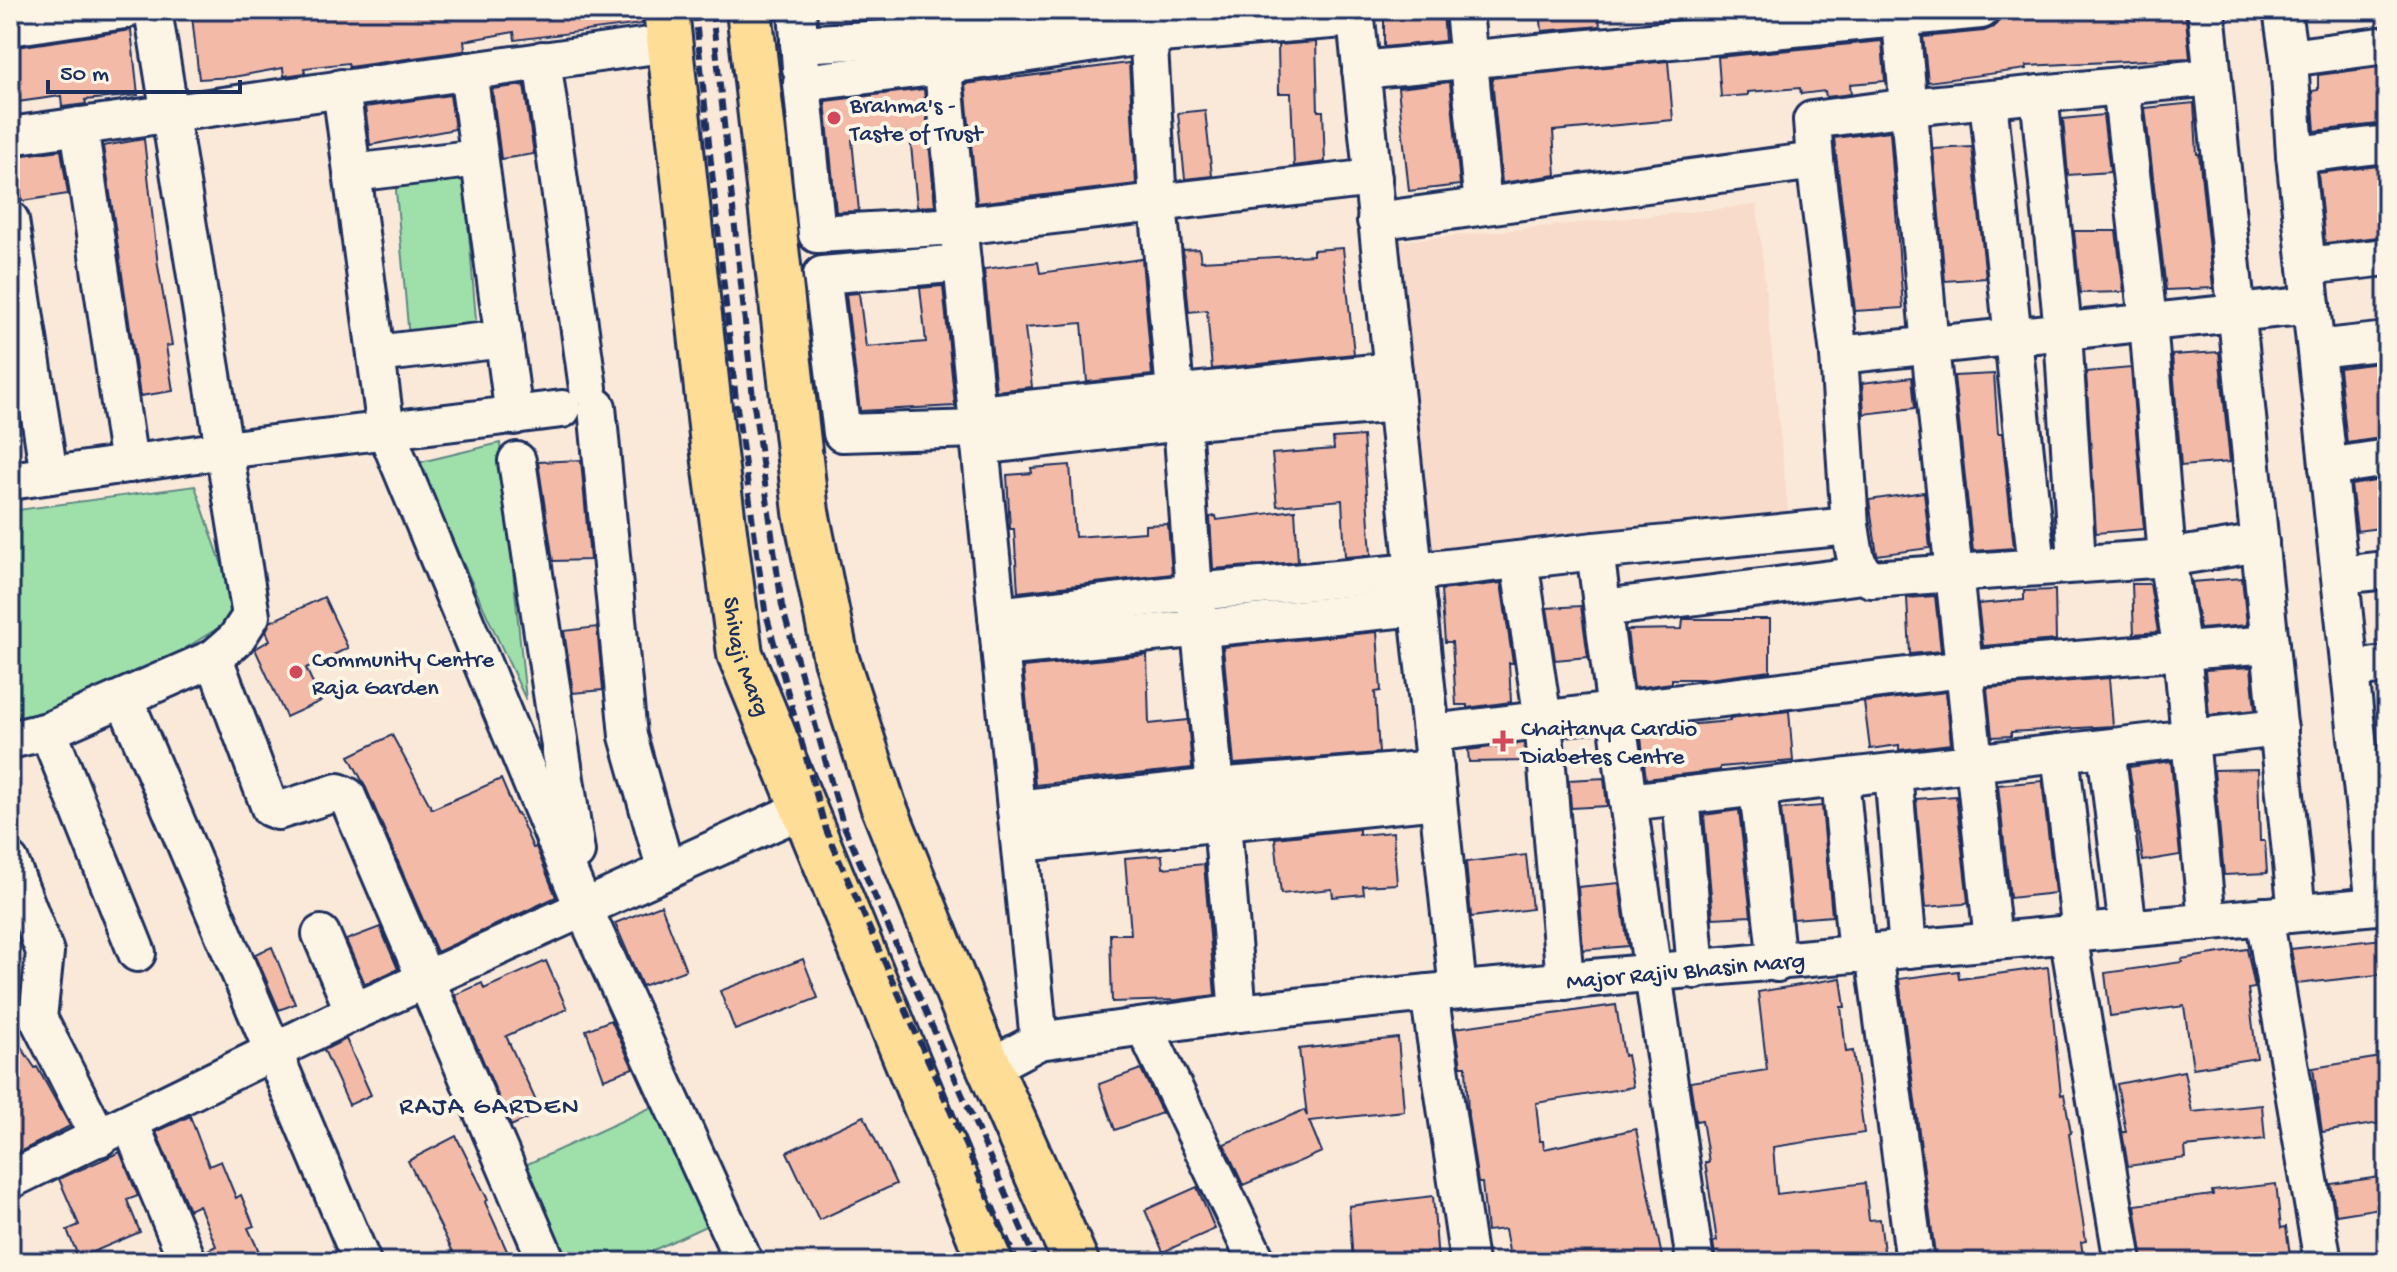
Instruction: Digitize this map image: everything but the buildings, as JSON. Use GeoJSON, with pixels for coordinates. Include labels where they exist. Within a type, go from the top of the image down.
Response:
{"type":"FeatureCollection","features":[{"type":"Feature","properties":{"kind":"main road"},"geometry":{"type":"LineString","coordinates":[[749,10],[806,512],[836,659],[883,805],[990,1067],[1076,1262]]}},
{"type":"Feature","properties":{"kind":"main road","name":"Shivaji Marg"},"geometry":{"type":"LineString","coordinates":[[668,26],[714,454],[740,654],[990,1262]]}},
{"type":"Feature","properties":{"kind":"street"},"geometry":{"type":"LineString","coordinates":[[10,27],[125,10]]}},
{"type":"Feature","properties":{"kind":"street"},"geometry":{"type":"LineString","coordinates":[[10,740],[48,731],[214,658],[236,639],[251,616],[153,10]]}},
{"type":"Feature","properties":{"kind":"street"},"geometry":{"type":"LineString","coordinates":[[802,83],[940,37],[1115,10]]}},
{"type":"Feature","properties":{"kind":"street"},"geometry":{"type":"LineString","coordinates":[[1464,10],[1483,206]]}},
{"type":"Feature","properties":{"kind":"street"},"geometry":{"type":"LineString","coordinates":[[1361,70],[1900,14],[1981,10]]}},
{"type":"Feature","properties":{"kind":"street"},"geometry":{"type":"LineString","coordinates":[[2206,10],[2279,728],[2280,915],[2323,1262]]}},
{"type":"Feature","properties":{"kind":"street"},"geometry":{"type":"LineString","coordinates":[[2282,10],[2350,669],[2374,764],[2381,906]]}},
{"type":"Feature","properties":{"kind":"street"},"geometry":{"type":"LineString","coordinates":[[1395,387],[979,429],[842,433],[817,234],[798,27],[940,37],[1147,22],[1356,14],[1361,70],[1395,387],[1436,784],[1444,992],[1469,1262]]}},
{"type":"Feature","properties":{"kind":"street"},"geometry":{"type":"LineString","coordinates":[[1900,14],[1930,347],[1993,941]]}},
{"type":"Feature","properties":{"kind":"street"},"geometry":{"type":"LineString","coordinates":[[1147,22],[1160,215],[1194,592],[1215,787],[1222,823],[1238,1013]]}},
{"type":"Feature","properties":{"kind":"street"},"geometry":{"type":"LineString","coordinates":[[10,136],[542,60],[668,26]]}},
{"type":"Feature","properties":{"kind":"street"},"geometry":{"type":"LineString","coordinates":[[940,37],[1039,1041]]}},
{"type":"Feature","properties":{"kind":"street"},"geometry":{"type":"LineString","coordinates":[[2289,58],[2387,45]]}},
{"type":"Feature","properties":{"kind":"street"},"geometry":{"type":"LineString","coordinates":[[542,60],[582,402],[628,736],[666,871]]}},
{"type":"Feature","properties":{"kind":"street"},"geometry":{"type":"LineString","coordinates":[[468,71],[514,416]]}},
{"type":"Feature","properties":{"kind":"street"},"geometry":{"type":"LineString","coordinates":[[2212,77],[1909,107],[1812,120],[1839,355],[1850,526],[1858,567],[1863,575],[1871,579],[2167,558],[2260,543]]}},
{"type":"Feature","properties":{"kind":"street"},"geometry":{"type":"LineString","coordinates":[[2121,86],[2148,321],[2167,558],[2182,651],[2207,922]]}},
{"type":"Feature","properties":{"kind":"street"},"geometry":{"type":"LineString","coordinates":[[341,88],[386,431],[584,909],[744,1262]]}},
{"type":"Feature","properties":{"kind":"street"},"geometry":{"type":"LineString","coordinates":[[2039,94],[2063,331],[2077,564]]}},
{"type":"Feature","properties":{"kind":"street"},"geometry":{"type":"LineString","coordinates":[[1988,100],[2037,567]]}},
{"type":"Feature","properties":{"kind":"street"},"geometry":{"type":"LineString","coordinates":[[79,126],[129,464]]}},
{"type":"Feature","properties":{"kind":"street"},"geometry":{"type":"LineString","coordinates":[[2295,155],[2387,144]]}},
{"type":"Feature","properties":{"kind":"street"},"geometry":{"type":"LineString","coordinates":[[352,173],[479,158]]}},
{"type":"Feature","properties":{"kind":"street"},"geometry":{"type":"LineString","coordinates":[[822,275],[961,246],[1160,215],[1375,200],[1483,206],[1815,161]]}},
{"type":"Feature","properties":{"kind":"street"},"geometry":{"type":"LineString","coordinates":[[10,220],[49,475]]}},
{"type":"Feature","properties":{"kind":"street"},"geometry":{"type":"LineString","coordinates":[[817,234],[961,246]]}},
{"type":"Feature","properties":{"kind":"street"},"geometry":{"type":"LineString","coordinates":[[2307,266],[2387,257]]}},
{"type":"Feature","properties":{"kind":"street"},"geometry":{"type":"LineString","coordinates":[[1839,355],[2311,305]]}},
{"type":"Feature","properties":{"kind":"street"},"geometry":{"type":"LineString","coordinates":[[376,354],[504,339]]}},
{"type":"Feature","properties":{"kind":"street"},"geometry":{"type":"LineString","coordinates":[[2316,349],[2387,341]]}},
{"type":"Feature","properties":{"kind":"street"},"geometry":{"type":"LineString","coordinates":[[10,481],[224,450],[514,416],[582,402]]}},
{"type":"Feature","properties":{"kind":"street"},"geometry":{"type":"LineString","coordinates":[[2328,467],[2387,458]]}},
{"type":"Feature","properties":{"kind":"street"},"geometry":{"type":"LineString","coordinates":[[517,461],[584,909]]}},
{"type":"Feature","properties":{"kind":"street"},"geometry":{"type":"LineString","coordinates":[[999,632],[1200,630],[1416,589],[1519,560],[1850,526]]}},
{"type":"Feature","properties":{"kind":"street"},"geometry":{"type":"LineString","coordinates":[[1595,551],[1695,1262]]}},
{"type":"Feature","properties":{"kind":"street"},"geometry":{"type":"LineString","coordinates":[[1519,560],[1543,720],[1565,981]]}},
{"type":"Feature","properties":{"kind":"street"},"geometry":{"type":"LineString","coordinates":[[2340,575],[2387,570]]}},
{"type":"Feature","properties":{"kind":"street"},"geometry":{"type":"LineString","coordinates":[[1603,608],[1863,575]]}},
{"type":"Feature","properties":{"kind":"street"},"geometry":{"type":"LineString","coordinates":[[999,632],[1194,592],[1416,589]]}},
{"type":"Feature","properties":{"kind":"street"},"geometry":{"type":"LineString","coordinates":[[1431,733],[1965,669],[2270,644]]}},
{"type":"Feature","properties":{"kind":"street"},"geometry":{"type":"LineString","coordinates":[[214,658],[270,808],[282,810],[338,792],[347,796],[547,1262]]}},
{"type":"Feature","properties":{"kind":"street"},"geometry":{"type":"LineString","coordinates":[[2350,669],[2387,665]]}},
{"type":"Feature","properties":{"kind":"street"},"geometry":{"type":"LineString","coordinates":[[124,698],[362,1262]]}},
{"type":"Feature","properties":{"kind":"street"},"geometry":{"type":"LineString","coordinates":[[1628,802],[2279,728]]}},
{"type":"Feature","properties":{"kind":"street"},"geometry":{"type":"LineString","coordinates":[[48,731],[137,953]]}},
{"type":"Feature","properties":{"kind":"street"},"geometry":{"type":"LineString","coordinates":[[2106,748],[2128,929]]}},
{"type":"Feature","properties":{"kind":"street"},"geometry":{"type":"LineString","coordinates":[[2060,753],[2075,934],[2123,1262]]}},
{"type":"Feature","properties":{"kind":"street"},"geometry":{"type":"LineString","coordinates":[[1880,952],[1893,772]]}},
{"type":"Feature","properties":{"kind":"street"},"geometry":{"type":"LineString","coordinates":[[1840,778],[1880,952],[1915,1262]]}},
{"type":"Feature","properties":{"kind":"street"},"geometry":{"type":"LineString","coordinates":[[1018,826],[1215,787],[1436,784]]}},
{"type":"Feature","properties":{"kind":"street"},"geometry":{"type":"LineString","coordinates":[[1018,826],[1222,823],[1436,784]]}},
{"type":"Feature","properties":{"kind":"street"},"geometry":{"type":"LineString","coordinates":[[1758,789],[1777,963]]}},
{"type":"Feature","properties":{"kind":"street"},"geometry":{"type":"LineString","coordinates":[[1681,795],[1696,970]]}},
{"type":"Feature","properties":{"kind":"street"},"geometry":{"type":"LineString","coordinates":[[10,1180],[354,1012],[803,809]]}},
{"type":"Feature","properties":{"kind":"street"},"geometry":{"type":"LineString","coordinates":[[10,862],[45,952],[38,1018],[114,1131],[188,1262]]}},
{"type":"Feature","properties":{"kind":"street","name":"Major Rajiv Bhasin Marg"},"geometry":{"type":"LineString","coordinates":[[990,1067],[1039,1041],[1238,1013],[2381,906]]}},
{"type":"Feature","properties":{"kind":"street"},"geometry":{"type":"LineString","coordinates":[[321,934],[354,1012]]}},
{"type":"Feature","properties":{"kind":"street"},"geometry":{"type":"LineString","coordinates":[[1145,1028],[1257,1262]]}},
{"type":"Feature","properties":{"kind":"shaded area"},"geometry":{"type":"Polygon","coordinates":[[[1757,205],[1789,521],[1424,558],[1393,242],[1757,205]]]}},
{"type":"Feature","properties":{"kind":"green space"},"geometry":{"type":"Polygon","coordinates":[[[464,173],[477,332],[409,338],[395,179],[464,173]]]}},
{"type":"Feature","properties":{"kind":"green space"},"geometry":{"type":"Polygon","coordinates":[[[500,443],[526,700],[417,463],[500,443]]]}},
{"type":"Feature","properties":{"kind":"green space"},"geometry":{"type":"Polygon","coordinates":[[[195,486],[239,615],[118,690],[10,723],[10,511],[195,486]]]}},
{"type":"Feature","properties":{"kind":"green space"},"geometry":{"type":"Polygon","coordinates":[[[656,1105],[710,1224],[628,1262],[565,1262],[521,1167],[656,1105]]]}},
{"type":"Feature","properties":{"kind":"railway"},"geometry":{"type":"LineString","coordinates":[[695,10],[736,400],[765,610],[826,830],[1017,1262]]}},
{"type":"Feature","properties":{"kind":"railway"},"geometry":{"type":"LineString","coordinates":[[712,10],[753,398],[782,606],[843,824],[1036,1262]]}},
{"type":"Feature","properties":{"kind":"place","name":"Brahma's - Taste of Trust"},"geometry":{"type":"Point","coordinates":[834,118]}},
{"type":"Feature","properties":{"kind":"place","name":"Community Centre Raja Garden"},"geometry":{"type":"Point","coordinates":[296,672]}},
{"type":"Feature","properties":{"kind":"place","name":"Chaitanya Cardio Diabetes Centre"},"geometry":{"type":"Point","coordinates":[1503,741]}},
{"type":"Feature","properties":{"kind":"district","name":"RAJA GARDEN"},"geometry":{"type":"Point","coordinates":[490,1104]}}]}
